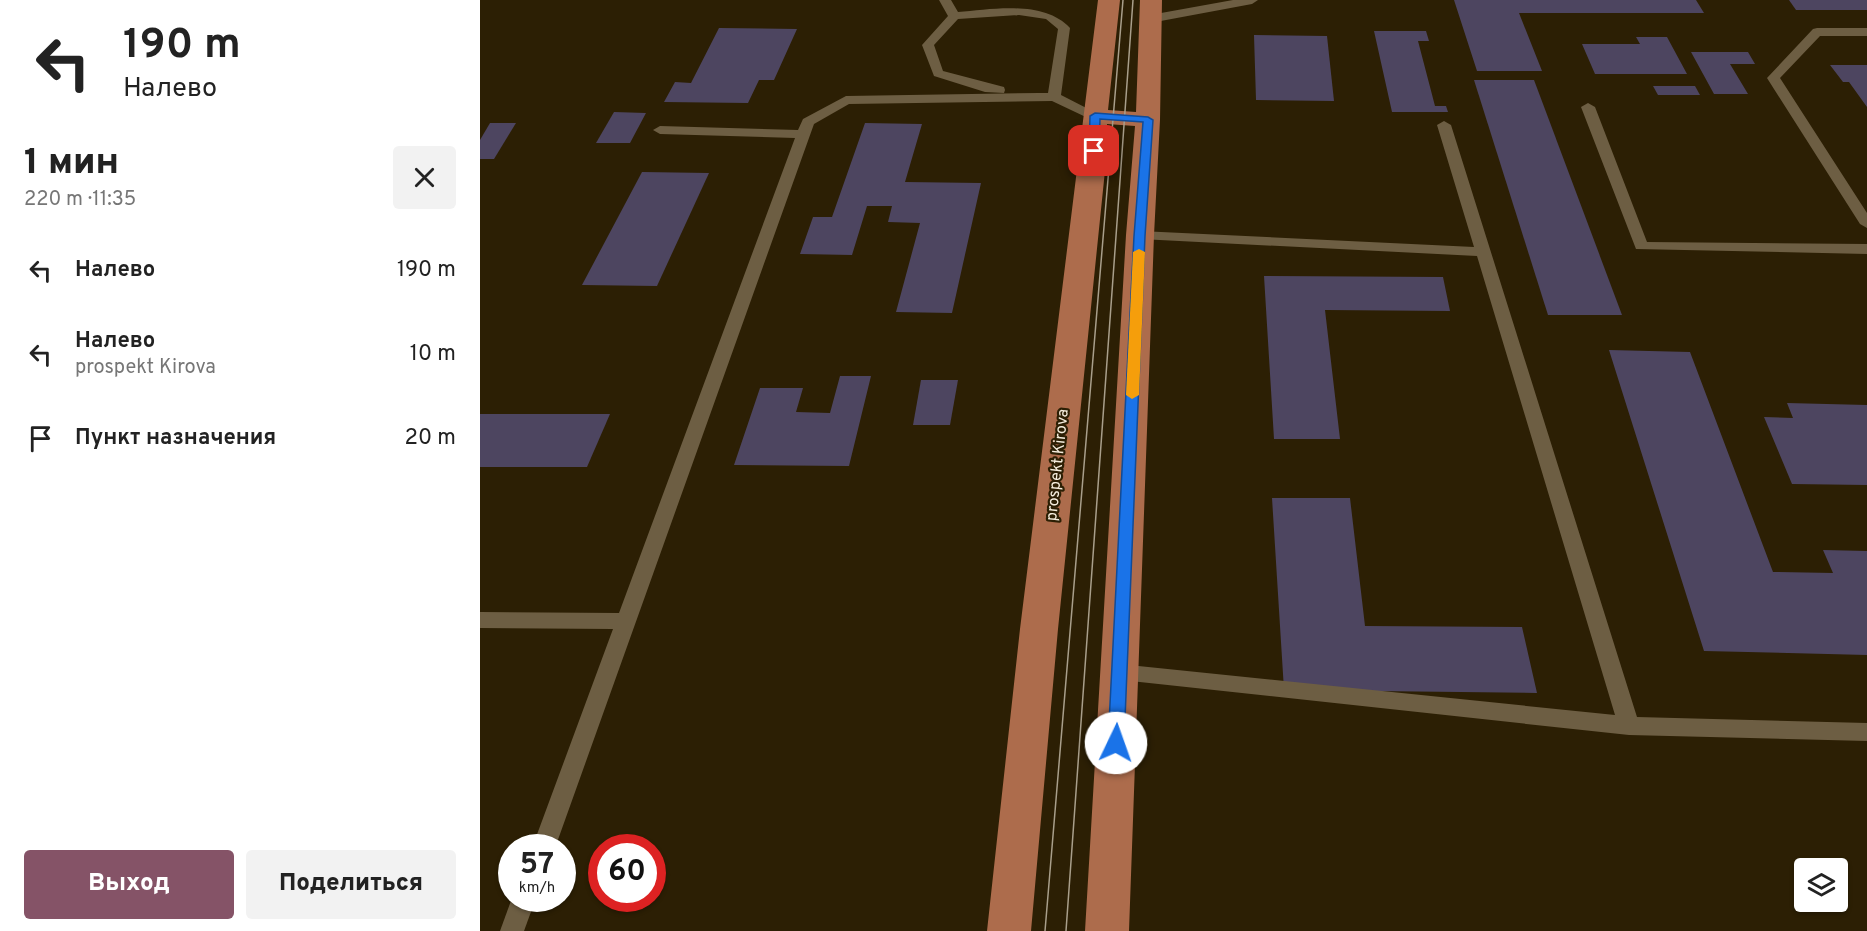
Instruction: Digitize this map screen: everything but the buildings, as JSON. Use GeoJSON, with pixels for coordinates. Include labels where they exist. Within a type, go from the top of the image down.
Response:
{"type":"FeatureCollection","features":[{"type":"Feature","properties":{"kind":"main road"},"geometry":{"type":"LineString","coordinates":[[1107,931],[1140,236],[1148,120],[1151,9],[1108,9]]}},
{"type":"Feature","properties":{"kind":"main road","name":"prospekt Kirova"},"geometry":{"type":"LineString","coordinates":[[1009,931],[1039,630],[1108,9]]}},
{"type":"Feature","properties":{"kind":"main road"},"geometry":{"type":"LineString","coordinates":[[1095,116],[1148,120]]}},
{"type":"Feature","properties":{"kind":"lane"},"geometry":{"type":"LineString","coordinates":[[945,0],[954,16]]}},
{"type":"Feature","properties":{"kind":"lane"},"geometry":{"type":"LineString","coordinates":[[1151,9],[1251,0]]}},
{"type":"Feature","properties":{"kind":"lane"},"geometry":{"type":"LineString","coordinates":[[1054,97],[1064,28],[1050,16],[1019,11],[954,16],[928,45],[938,73],[985,88],[1054,97],[1095,116]]}},
{"type":"Feature","properties":{"kind":"lane"},"geometry":{"type":"LineString","coordinates":[[1867,32],[1817,32],[1773,78],[1867,224]]}},
{"type":"Feature","properties":{"kind":"lane"},"geometry":{"type":"LineString","coordinates":[[548,834],[808,122],[846,100],[1054,97]]}},
{"type":"Feature","properties":{"kind":"lane"},"geometry":{"type":"LineString","coordinates":[[1588,107],[1641,246],[1867,249]]}},
{"type":"Feature","properties":{"kind":"lane"},"geometry":{"type":"LineString","coordinates":[[1444,125],[1629,726]]}},
{"type":"Feature","properties":{"kind":"lane"},"geometry":{"type":"LineString","coordinates":[[660,130],[804,134]]}},
{"type":"Feature","properties":{"kind":"lane"},"geometry":{"type":"LineString","coordinates":[[1140,236],[1483,252]]}},
{"type":"Feature","properties":{"kind":"lane"},"geometry":{"type":"LineString","coordinates":[[480,620],[626,621]]}},
{"type":"Feature","properties":{"kind":"lane"},"geometry":{"type":"LineString","coordinates":[[1119,673],[1629,726],[1867,732]]}},
{"type":"Feature","properties":{"kind":"lane"},"geometry":{"type":"LineString","coordinates":[[512,931],[519,912]]}},
{"type":"Feature","properties":{"kind":"tram line"},"geometry":{"type":"LineString","coordinates":[[1045,931],[1123,0]]}},
{"type":"Feature","properties":{"kind":"tram line"},"geometry":{"type":"LineString","coordinates":[[1066,931],[1133,0]]}},
{"type":"Feature","properties":{"kind":"slow traffic"},"geometry":{"type":"LineString","coordinates":[[1132,395],[1139,252]]}},
{"type":"Feature","properties":{"kind":"route"},"geometry":{"type":"LineString","coordinates":[[1094,151],[1095,116],[1148,120],[1140,236],[1116,743]]}}]}
